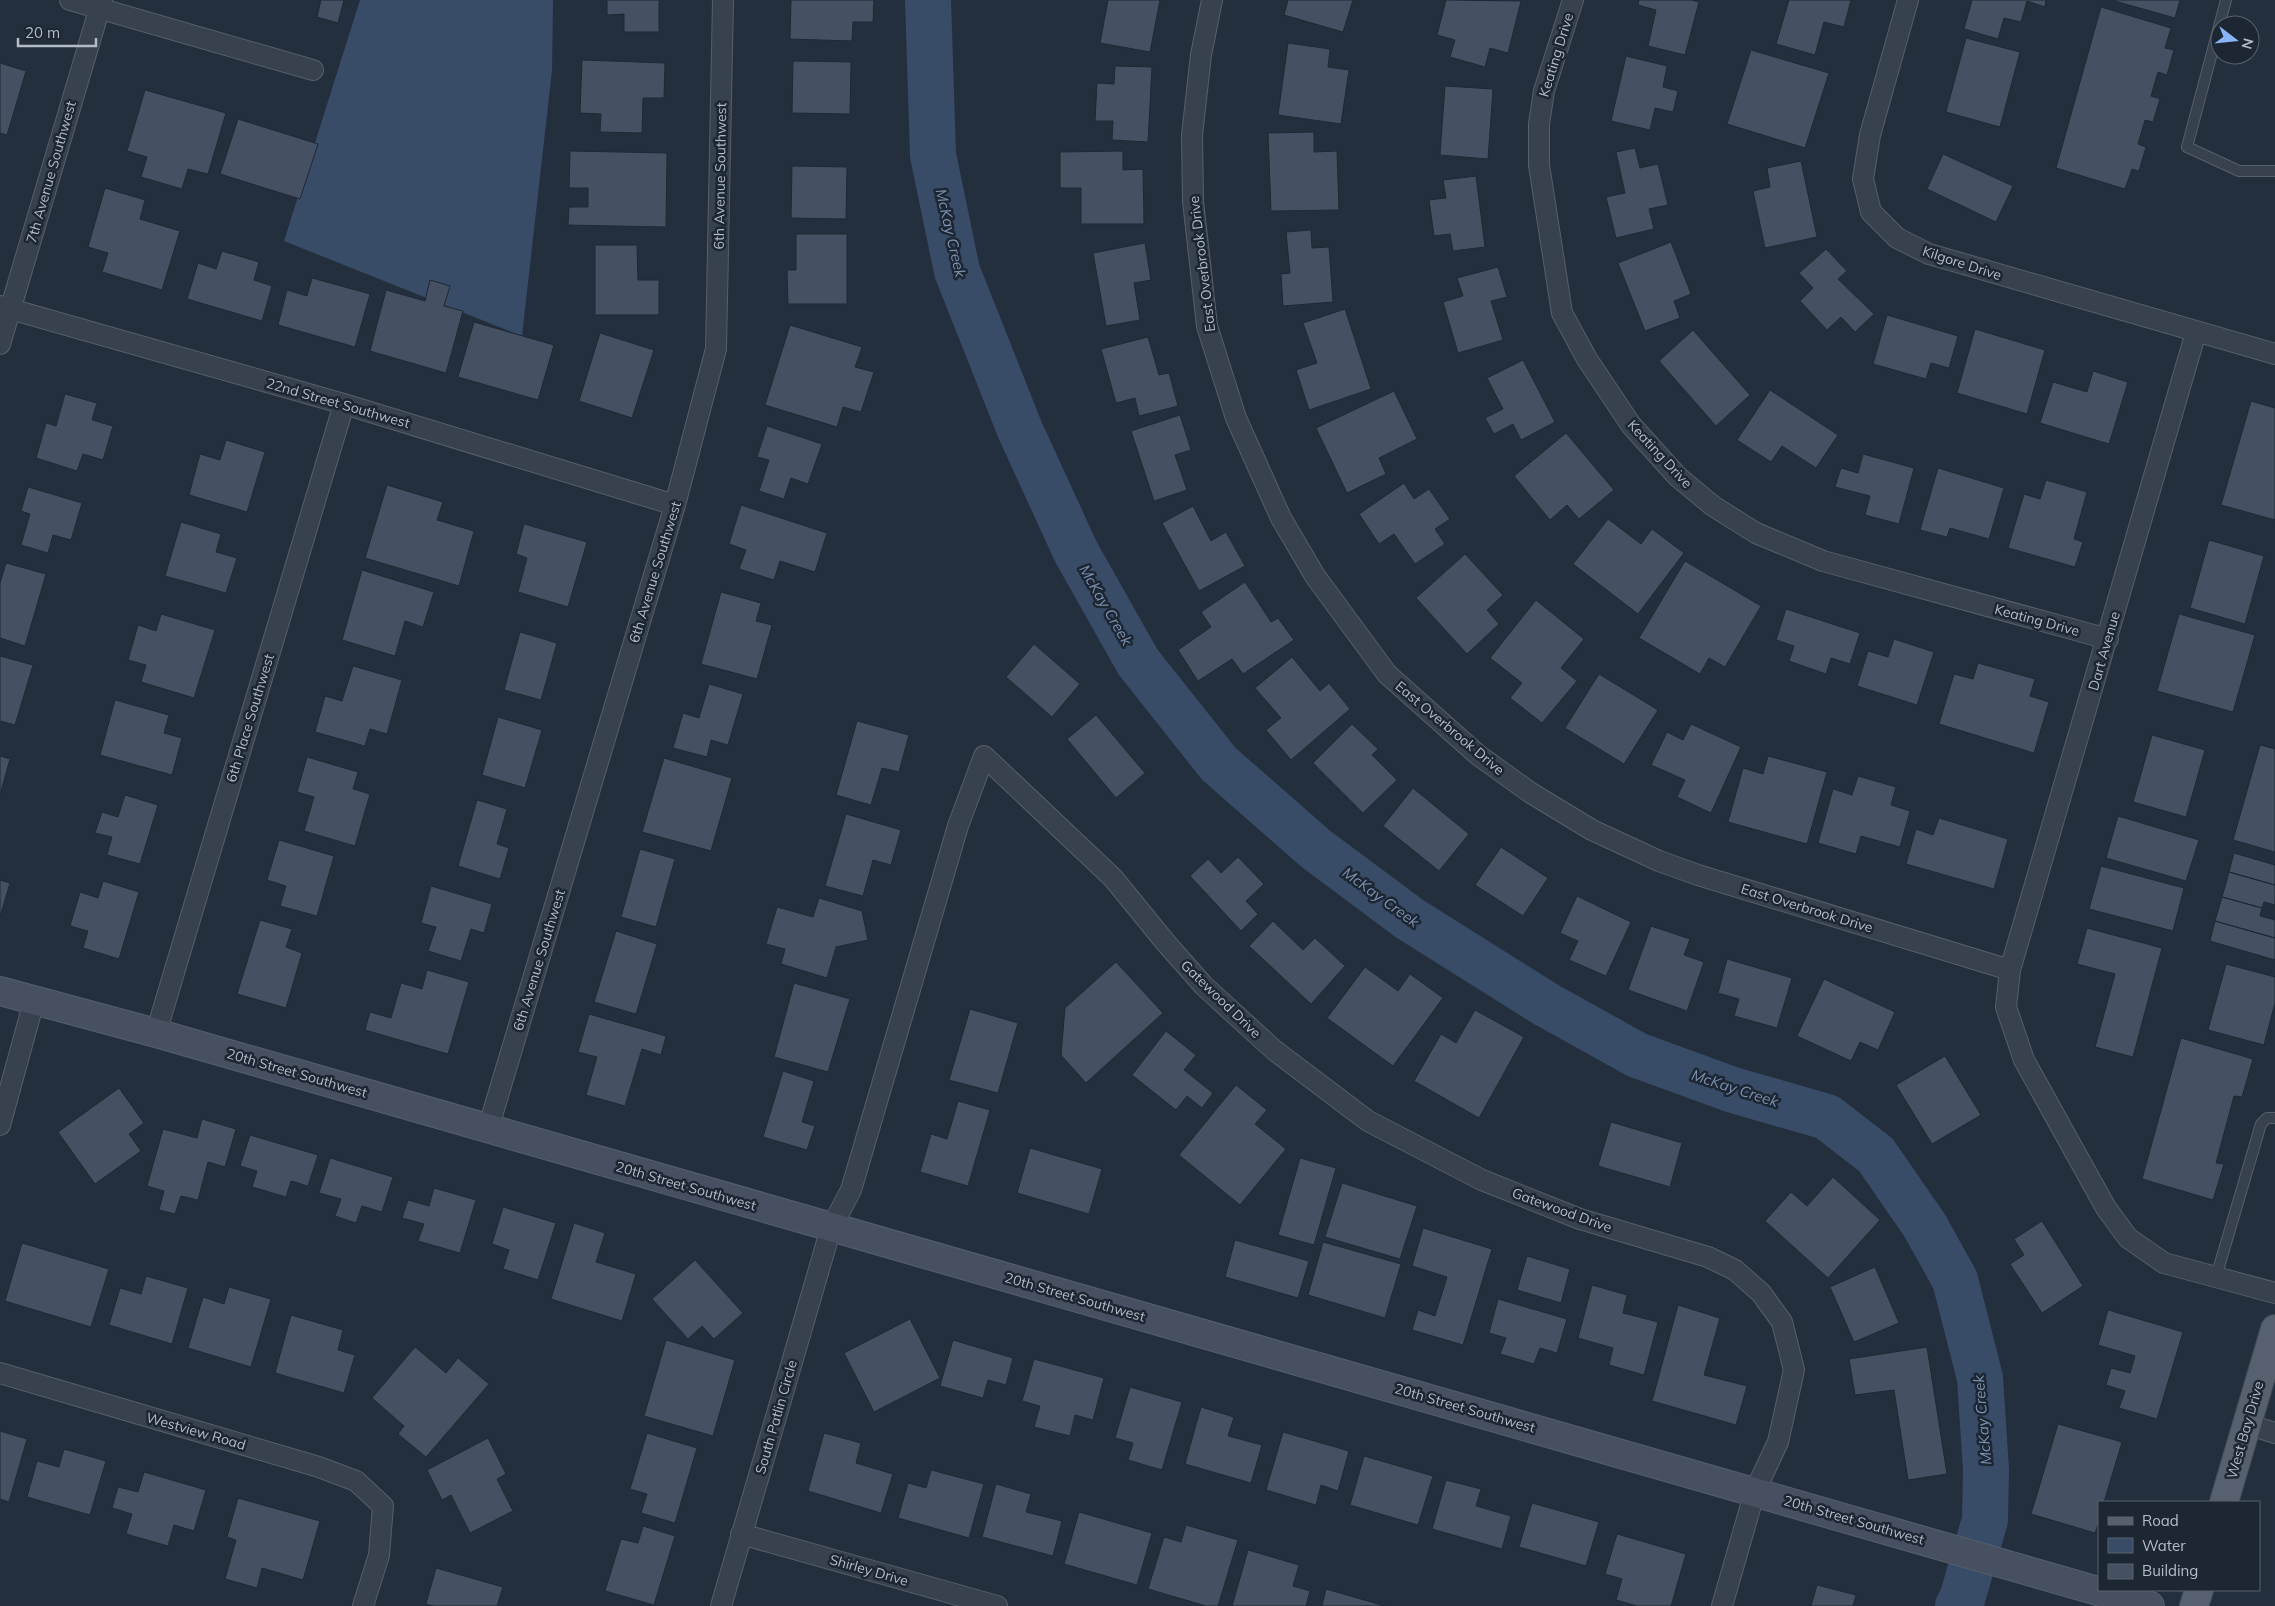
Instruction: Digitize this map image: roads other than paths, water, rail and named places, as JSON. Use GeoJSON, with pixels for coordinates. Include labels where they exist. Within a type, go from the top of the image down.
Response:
{"type":"FeatureCollection","features":[{"type":"Feature","properties":{"kind":"main road","name":"West Bay Drive"},"geometry":{"type":"LineString","coordinates":[[2224,1501],[2275,1329]]}},
{"type":"Feature","properties":{"kind":"main road"},"geometry":{"type":"LineString","coordinates":[[2194,1606],[2199,1591]]}},
{"type":"Feature","properties":{"kind":"street"},"geometry":{"type":"LineString","coordinates":[[70,0],[100,4],[313,70]]}},
{"type":"Feature","properties":{"kind":"street","name":"6th Avenue Southwest"},"geometry":{"type":"LineString","coordinates":[[488,1129],[675,505],[716,348],[723,0]]}},
{"type":"Feature","properties":{"kind":"street","name":"East Overbrook Drive"},"geometry":{"type":"LineString","coordinates":[[1212,0],[1200,55],[1192,135],[1193,201],[1207,326],[1236,418],[1281,518],[1315,576],[1387,674],[1478,755],[1531,793],[1592,830],[1659,861],[1698,875],[2010,970]]}},
{"type":"Feature","properties":{"kind":"street","name":"Keating Drive"},"geometry":{"type":"LineString","coordinates":[[1573,0],[1544,91],[1539,124],[1539,165],[1562,313],[1586,359],[1631,425],[1678,477],[1713,506],[1756,533],[1823,561],[2108,639]]}},
{"type":"Feature","properties":{"kind":"street","name":"Kilgore Drive"},"geometry":{"type":"LineString","coordinates":[[1908,0],[1870,135],[1863,179],[1871,212],[1897,238],[1929,254],[2275,354]]}},
{"type":"Feature","properties":{"kind":"street","name":"7th Avenue Southwest"},"geometry":{"type":"LineString","coordinates":[[0,344],[5,308],[100,4]]}},
{"type":"Feature","properties":{"kind":"street","name":"22nd Street Southwest"},"geometry":{"type":"LineString","coordinates":[[5,308],[344,404],[675,505]]}},
{"type":"Feature","properties":{"kind":"street","name":"Dart Avenue"},"geometry":{"type":"LineString","coordinates":[[2010,970],[2196,332]]}},
{"type":"Feature","properties":{"kind":"street","name":"6th Place Southwest"},"geometry":{"type":"LineString","coordinates":[[156,1033],[344,404]]}},
{"type":"Feature","properties":{"kind":"street","name":"Gatewood Drive"},"geometry":{"type":"LineString","coordinates":[[831,1228],[851,1190],[958,826],[984,756],[1113,878],[1204,986],[1274,1050],[1368,1121],[1482,1180],[1580,1219],[1708,1257],[1735,1270],[1761,1293],[1782,1322],[1794,1370],[1778,1442],[1755,1491]]}},
{"type":"Feature","properties":{"kind":"street"},"geometry":{"type":"LineString","coordinates":[[2010,970],[2006,1007],[2024,1060],[2106,1208],[2128,1238],[2164,1263],[2275,1293]]}},
{"type":"Feature","properties":{"kind":"street","name":"20th Street Southwest"},"geometry":{"type":"LineString","coordinates":[[0,991],[156,1033],[2150,1606]]}},
{"type":"Feature","properties":{"kind":"street"},"geometry":{"type":"LineString","coordinates":[[0,1125],[34,1001]]}},
{"type":"Feature","properties":{"kind":"street","name":"South Patlin Circle"},"geometry":{"type":"LineString","coordinates":[[721,1606],[831,1228]]}},
{"type":"Feature","properties":{"kind":"street","name":"Westview Road"},"geometry":{"type":"LineString","coordinates":[[0,1373],[319,1467],[356,1481],[382,1506],[379,1555],[364,1606]]}},
{"type":"Feature","properties":{"kind":"street"},"geometry":{"type":"LineString","coordinates":[[2247,1424],[2275,1433]]}},
{"type":"Feature","properties":{"kind":"street"},"geometry":{"type":"LineString","coordinates":[[1722,1606],[1755,1491]]}},
{"type":"Feature","properties":{"kind":"street","name":"Shirley Drive"},"geometry":{"type":"LineString","coordinates":[[742,1534],[997,1606]]}},
{"type":"Feature","properties":{"kind":"lane"},"geometry":{"type":"LineString","coordinates":[[2226,0],[2187,147],[2239,171],[2275,171]]}},
{"type":"Feature","properties":{"kind":"lane"},"geometry":{"type":"LineString","coordinates":[[2216,1277],[2261,1124],[2267,1118],[2275,1118]]}},
{"type":"Feature","properties":{"kind":"water"},"geometry":{"type":"Polygon","coordinates":[[[360,0],[553,0],[552,70],[522,336],[284,241],[360,0]]]}},
{"type":"Feature","properties":{"kind":"waterway","name":"McKay Creek"},"geometry":{"type":"LineString","coordinates":[[928,0],[933,155],[957,271],[1020,430],[1076,552],[1138,662],[1219,764],[1316,849],[1410,919],[1547,1005],[1637,1055],[1733,1090],[1827,1117],[1876,1155],[1925,1226],[1955,1280],[1980,1378],[1986,1470],[1985,1520],[1962,1599],[1958,1606]]}}]}
